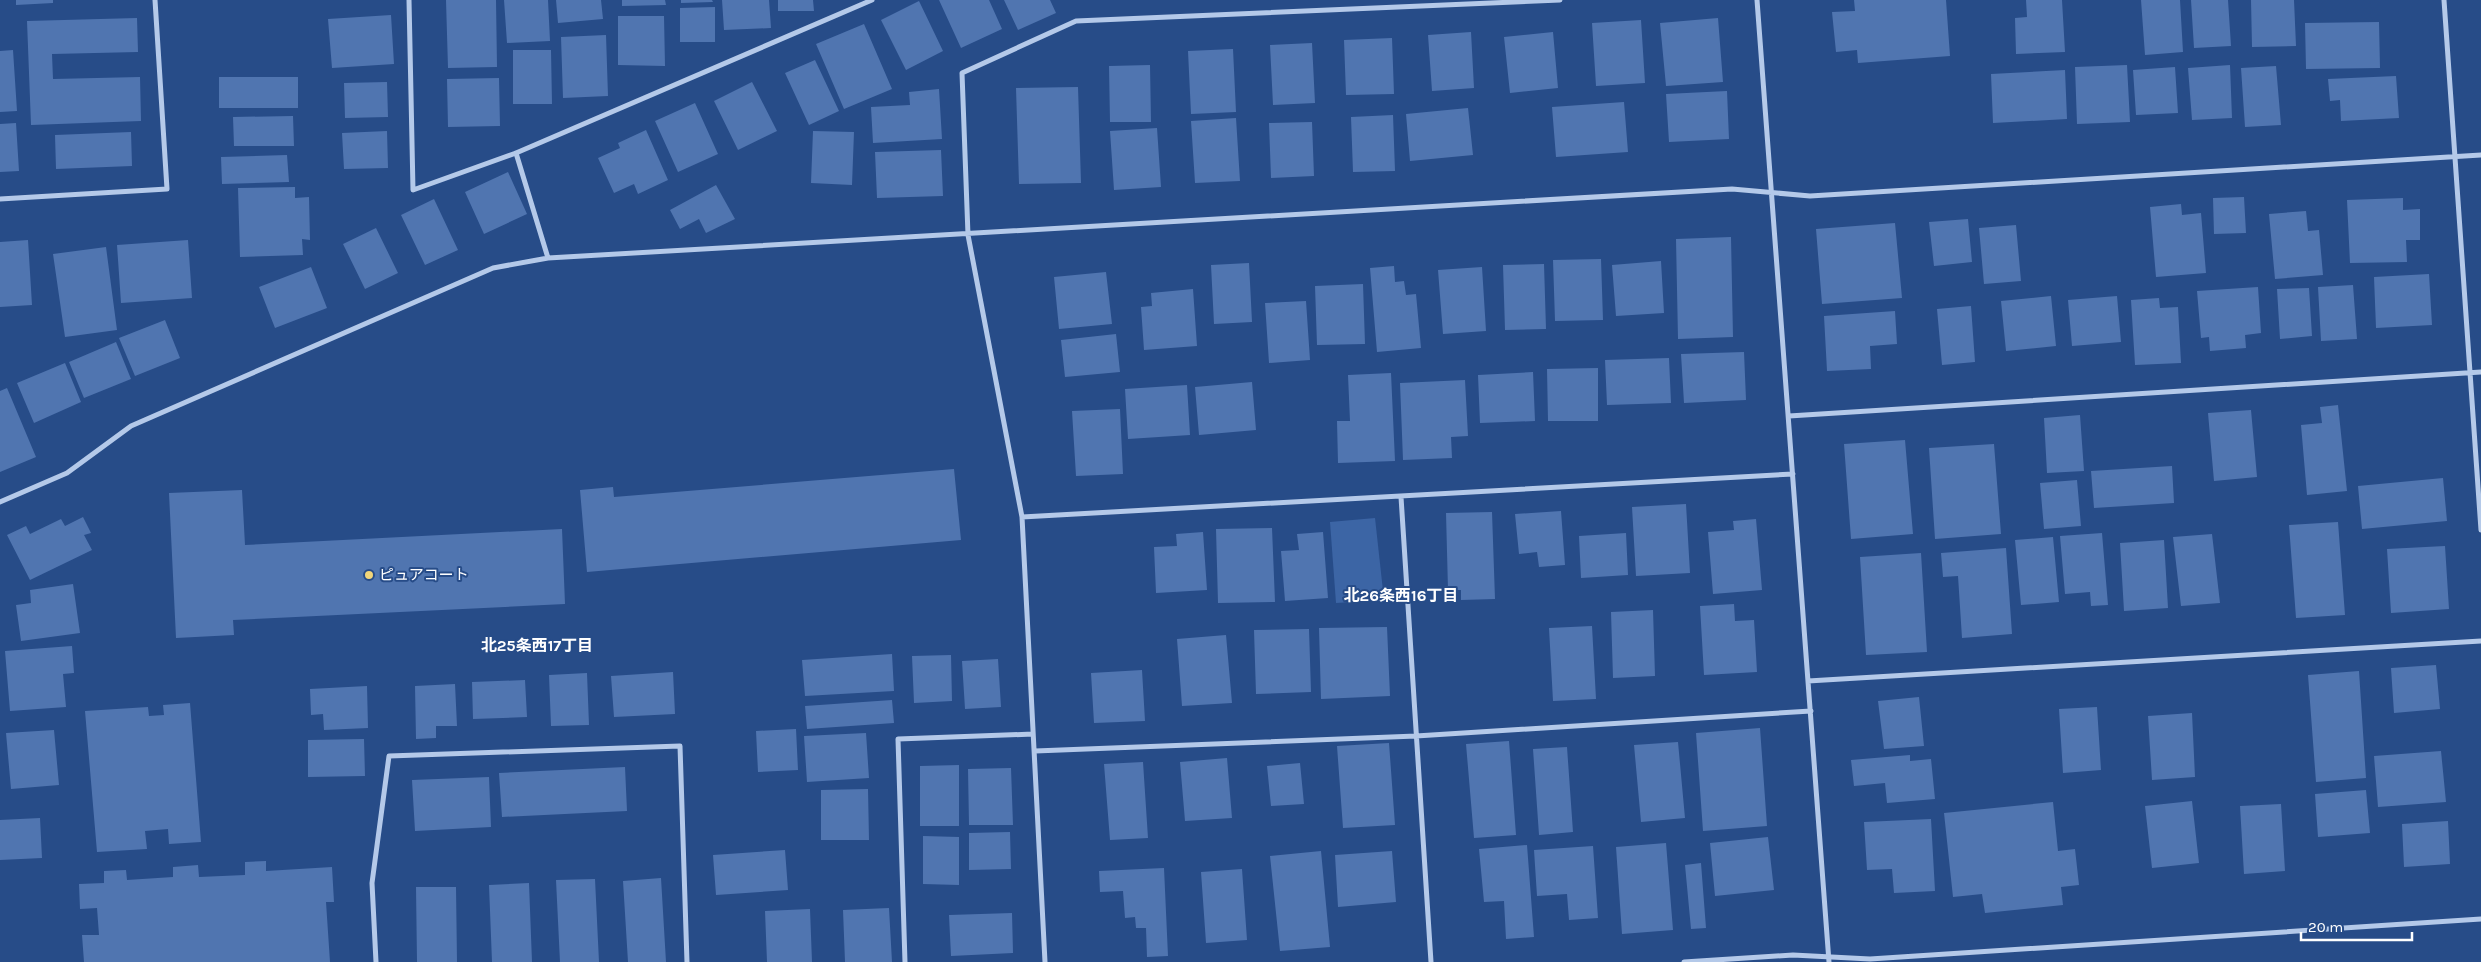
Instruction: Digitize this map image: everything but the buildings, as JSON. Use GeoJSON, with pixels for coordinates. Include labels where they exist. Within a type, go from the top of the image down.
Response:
{"type":"FeatureCollection","features":[{"type":"Feature","properties":{"kind":"street"},"geometry":{"type":"LineString","coordinates":[[0,199],[168,188],[155,0]]}},
{"type":"Feature","properties":{"kind":"street"},"geometry":{"type":"LineString","coordinates":[[409,0],[412,190],[516,153],[868,1]]}},
{"type":"Feature","properties":{"kind":"street"},"geometry":{"type":"LineString","coordinates":[[1045,962],[1022,517],[968,234],[962,73],[1076,21],[1560,0]]}},
{"type":"Feature","properties":{"kind":"street"},"geometry":{"type":"LineString","coordinates":[[1757,0],[1829,959]]}},
{"type":"Feature","properties":{"kind":"street"},"geometry":{"type":"LineString","coordinates":[[2444,0],[2481,530]]}},
{"type":"Feature","properties":{"kind":"street"},"geometry":{"type":"LineString","coordinates":[[516,153],[548,258]]}},
{"type":"Feature","properties":{"kind":"street"},"geometry":{"type":"LineString","coordinates":[[0,502],[67,472],[131,426],[493,268],[548,258],[1732,189],[1810,196],[2481,155]]}},
{"type":"Feature","properties":{"kind":"street"},"geometry":{"type":"LineString","coordinates":[[1789,416],[2481,372]]}},
{"type":"Feature","properties":{"kind":"street"},"geometry":{"type":"LineString","coordinates":[[1022,517],[1793,474]]}},
{"type":"Feature","properties":{"kind":"street"},"geometry":{"type":"LineString","coordinates":[[1401,497],[1430,962]]}},
{"type":"Feature","properties":{"kind":"street"},"geometry":{"type":"LineString","coordinates":[[1808,681],[2481,641]]}},
{"type":"Feature","properties":{"kind":"street"},"geometry":{"type":"LineString","coordinates":[[1035,752],[1416,736],[1811,711]]}},
{"type":"Feature","properties":{"kind":"street"},"geometry":{"type":"LineString","coordinates":[[906,962],[898,739],[1033,734]]}},
{"type":"Feature","properties":{"kind":"street"},"geometry":{"type":"LineString","coordinates":[[376,962],[372,884],[390,756],[680,746],[687,962]]}},
{"type":"Feature","properties":{"kind":"street"},"geometry":{"type":"LineString","coordinates":[[1684,962],[1793,955],[1829,959],[1870,959],[2481,919]]}},
{"type":"Feature","properties":{"kind":"shaded area"},"geometry":{"type":"Polygon","coordinates":[[[1375,518],[1384,600],[1336,603],[1330,522],[1375,518]]]}},
{"type":"Feature","properties":{"kind":"place","name":"ピュアコート"},"geometry":{"type":"Point","coordinates":[369,575]}},
{"type":"Feature","properties":{"kind":"district","name":"北26条西16丁目"},"geometry":{"type":"Point","coordinates":[1401,595]}},
{"type":"Feature","properties":{"kind":"district","name":"北25条西17丁目"},"geometry":{"type":"Point","coordinates":[537,645]}}]}
